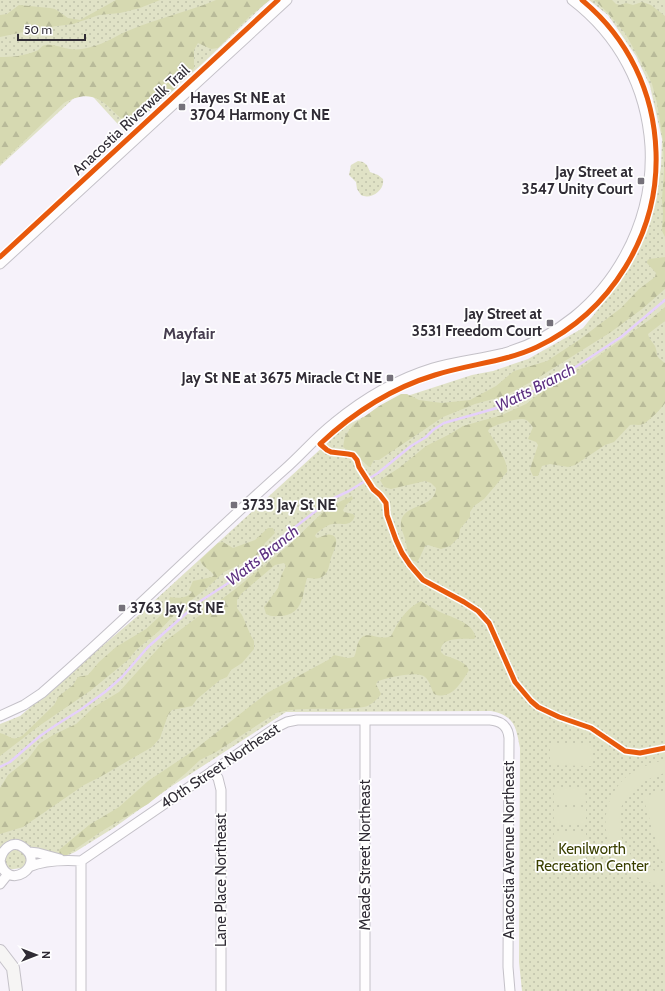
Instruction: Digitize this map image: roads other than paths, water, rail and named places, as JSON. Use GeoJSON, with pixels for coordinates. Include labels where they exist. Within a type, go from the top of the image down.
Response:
{"type":"FeatureCollection","features":[{"type":"Feature","properties":{"kind":"main road"},"geometry":{"type":"LineString","coordinates":[[0,951],[13,968],[16,991]]}},
{"type":"Feature","properties":{"kind":"street"},"geometry":{"type":"LineString","coordinates":[[0,264],[287,0]]}},
{"type":"Feature","properties":{"kind":"street"},"geometry":{"type":"LineString","coordinates":[[0,716],[33,700],[61,677],[333,423],[376,394],[417,373],[454,362],[505,352],[557,330],[578,314],[602,290],[618,268],[635,235],[647,196],[650,169],[649,134],[644,104],[635,78],[621,52],[593,18],[572,0]]}},
{"type":"Feature","properties":{"kind":"street","name":"40th Street Northeast"},"geometry":{"type":"LineString","coordinates":[[81,860],[277,727],[287,722],[297,720],[490,720]]}},
{"type":"Feature","properties":{"kind":"street","name":"Meade Street Northeast"},"geometry":{"type":"LineString","coordinates":[[365,720],[365,991]]}},
{"type":"Feature","properties":{"kind":"street","name":"Anacostia Avenue Northeast"},"geometry":{"type":"LineString","coordinates":[[490,720],[502,723],[507,730],[509,738],[508,966],[510,991]]}},
{"type":"Feature","properties":{"kind":"street","name":"Lane Place Northeast"},"geometry":{"type":"LineString","coordinates":[[212,771],[218,778],[220,787],[221,991]]}},
{"type":"Feature","properties":{"kind":"street"},"geometry":{"type":"LineString","coordinates":[[63,860],[29,852],[21,846],[11,845],[3,851],[0,864],[8,874],[18,876],[35,864],[63,860],[81,860],[81,991]]}},
{"type":"Feature","properties":{"kind":"street"},"geometry":{"type":"LineString","coordinates":[[29,852],[31,857],[30,867]]}},
{"type":"Feature","properties":{"kind":"street"},"geometry":{"type":"LineString","coordinates":[[0,884],[8,874]]}},
{"type":"Feature","properties":{"kind":"waterway","name":"Watts Branch"},"geometry":{"type":"LineString","coordinates":[[0,767],[10,762],[40,736],[105,692],[122,677],[148,647],[199,602],[236,578],[281,538],[330,500],[349,491],[378,473],[411,446],[444,423],[504,406],[559,378],[621,337],[665,300]]}},
{"type":"Feature","properties":{"kind":"place","name":"Hayes St NE at 3704 Harmony Ct NE"},"geometry":{"type":"Point","coordinates":[182,107]}},
{"type":"Feature","properties":{"kind":"place","name":"Jay Street at 3547 Unity Court"},"geometry":{"type":"Point","coordinates":[641,181]}},
{"type":"Feature","properties":{"kind":"place","name":"Jay Street at 3531 Freedom Court"},"geometry":{"type":"Point","coordinates":[550,323]}},
{"type":"Feature","properties":{"kind":"place","name":"Jay St NE at 3675 Miracle Ct NE"},"geometry":{"type":"Point","coordinates":[390,378]}},
{"type":"Feature","properties":{"kind":"place","name":"3733 Jay St NE"},"geometry":{"type":"Point","coordinates":[234,505]}},
{"type":"Feature","properties":{"kind":"place","name":"3763 Jay St NE"},"geometry":{"type":"Point","coordinates":[122,608]}},
{"type":"Feature","properties":{"kind":"district","name":"Mayfair"},"geometry":{"type":"Point","coordinates":[189,333]}},
{"type":"Feature","properties":{"kind":"park label","name":"Kenilworth Recreation Center"},"geometry":{"type":"Point","coordinates":[592,858]}}]}
